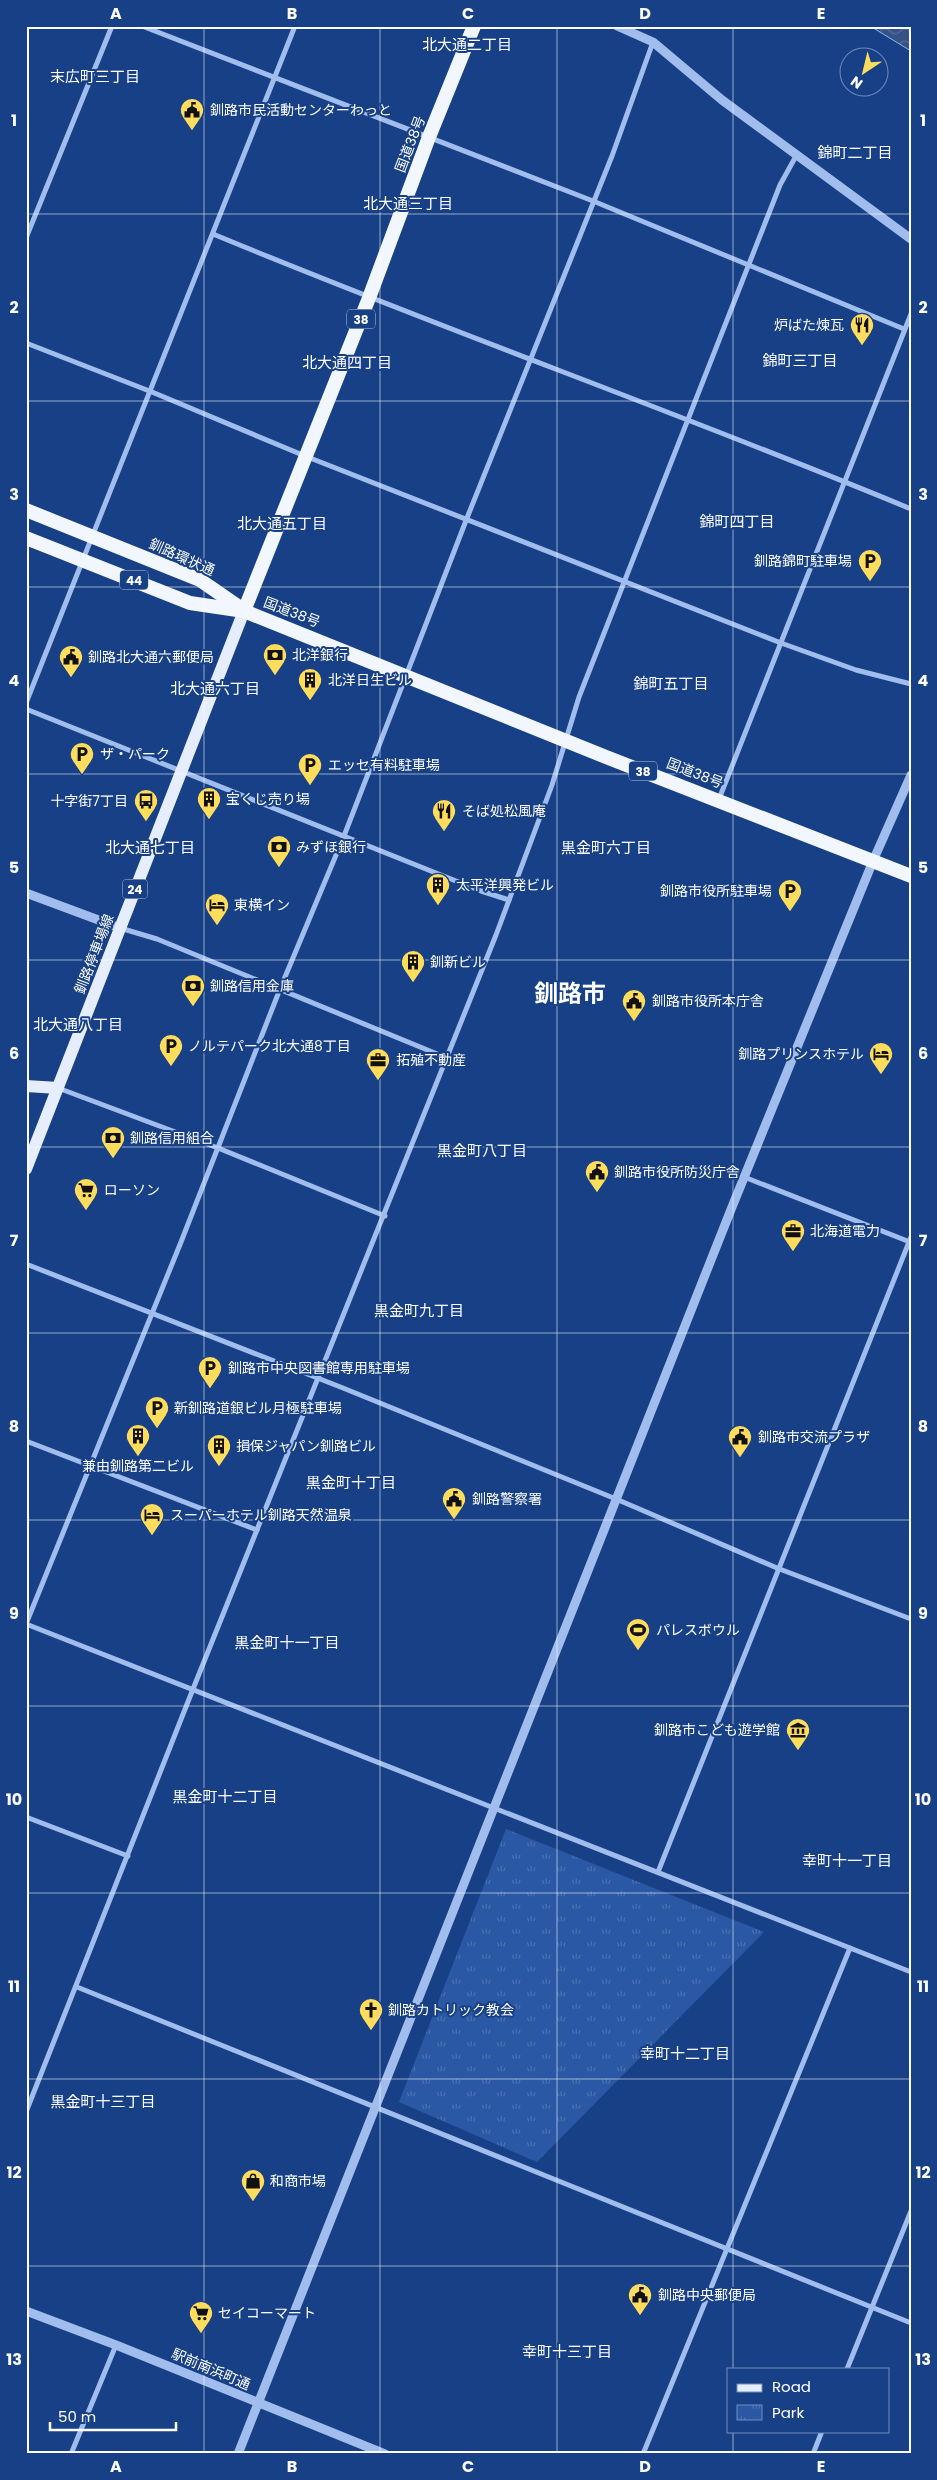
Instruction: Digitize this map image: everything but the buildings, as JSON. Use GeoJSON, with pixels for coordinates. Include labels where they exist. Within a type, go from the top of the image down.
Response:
{"type":"FeatureCollection","features":[{"type":"Feature","properties":{"kind":"highway","name":"国道38号"},"geometry":{"type":"LineString","coordinates":[[474,26],[429,138],[369,298],[304,456],[244,611],[911,876]]}},
{"type":"Feature","properties":{"kind":"highway","name":"釧路環状通"},"geometry":{"type":"LineString","coordinates":[[26,510],[200,580],[244,611]]}},
{"type":"Feature","properties":{"kind":"highway","name":"44"},"geometry":{"type":"LineString","coordinates":[[26,538],[190,603],[244,611]]}},
{"type":"Feature","properties":{"kind":"main road","name":"釧路停車場線"},"geometry":{"type":"LineString","coordinates":[[26,1168],[244,611]]}},
{"type":"Feature","properties":{"kind":"main road"},"geometry":{"type":"LineString","coordinates":[[26,1086],[58,1088]]}},
{"type":"Feature","properties":{"kind":"street"},"geometry":{"type":"LineString","coordinates":[[26,238],[112,26]]}},
{"type":"Feature","properties":{"kind":"street"},"geometry":{"type":"LineString","coordinates":[[142,26],[593,201],[904,329]]}},
{"type":"Feature","properties":{"kind":"street"},"geometry":{"type":"LineString","coordinates":[[26,703],[82,560],[152,392],[295,26]]}},
{"type":"Feature","properties":{"kind":"street"},"geometry":{"type":"LineString","coordinates":[[617,26],[653,42],[722,100],[911,239]]}},
{"type":"Feature","properties":{"kind":"street"},"geometry":{"type":"LineString","coordinates":[[653,42],[593,201],[405,674],[344,836],[280,988],[218,1148],[26,1624],[911,1972]]}},
{"type":"Feature","properties":{"kind":"street"},"geometry":{"type":"LineString","coordinates":[[26,2112],[509,900],[552,785],[579,697],[748,265],[783,178],[796,156]]}},
{"type":"Feature","properties":{"kind":"street"},"geometry":{"type":"LineString","coordinates":[[213,234],[369,298],[530,358],[911,509]]}},
{"type":"Feature","properties":{"kind":"street"},"geometry":{"type":"LineString","coordinates":[[719,799],[911,314]]}},
{"type":"Feature","properties":{"kind":"street"},"geometry":{"type":"LineString","coordinates":[[26,343],[152,392],[304,456],[467,518],[781,643],[856,670],[911,684]]}},
{"type":"Feature","properties":{"kind":"street"},"geometry":{"type":"LineString","coordinates":[[26,709],[481,891],[509,900]]}},
{"type":"Feature","properties":{"kind":"street"},"geometry":{"type":"LineString","coordinates":[[238,2454],[744,1178],[873,861],[911,775]]}},
{"type":"Feature","properties":{"kind":"street"},"geometry":{"type":"LineString","coordinates":[[26,893],[120,928],[157,939],[280,988],[446,1058]]}},
{"type":"Feature","properties":{"kind":"street"},"geometry":{"type":"LineString","coordinates":[[58,1088],[218,1148],[384,1216]]}},
{"type":"Feature","properties":{"kind":"street"},"geometry":{"type":"LineString","coordinates":[[658,1872],[777,1568],[910,1240],[744,1178]]}},
{"type":"Feature","properties":{"kind":"street"},"geometry":{"type":"LineString","coordinates":[[26,1264],[616,1499],[777,1568],[911,1618]]}},
{"type":"Feature","properties":{"kind":"street"},"geometry":{"type":"LineString","coordinates":[[26,1441],[257,1530]]}},
{"type":"Feature","properties":{"kind":"street"},"geometry":{"type":"LineString","coordinates":[[26,1817],[128,1856]]}},
{"type":"Feature","properties":{"kind":"street"},"geometry":{"type":"LineString","coordinates":[[643,2454],[850,1948]]}},
{"type":"Feature","properties":{"kind":"street"},"geometry":{"type":"LineString","coordinates":[[77,1986],[911,2323]]}},
{"type":"Feature","properties":{"kind":"street"},"geometry":{"type":"LineString","coordinates":[[847,2368],[911,2210]]}},
{"type":"Feature","properties":{"kind":"street","name":"駅前南浜町通"},"geometry":{"type":"LineString","coordinates":[[26,2312],[116,2345],[385,2454]]}},
{"type":"Feature","properties":{"kind":"street"},"geometry":{"type":"LineString","coordinates":[[72,2454],[116,2345]]}},
{"type":"Feature","properties":{"kind":"street"},"geometry":{"type":"LineString","coordinates":[[812,2454],[822,2432]]}},
{"type":"Feature","properties":{"kind":"green space"},"geometry":{"type":"Polygon","coordinates":[[[506,1829],[764,1932],[537,2162],[399,2102],[506,1829]]]}},
{"type":"Feature","properties":{"kind":"water"},"geometry":{"type":"Polygon","coordinates":[[[870,26],[911,26],[911,51],[870,26]]]}},
{"type":"Feature","properties":{"kind":"place","name":"釧路市民活動センターわっと"},"geometry":{"type":"Point","coordinates":[192,131]}},
{"type":"Feature","properties":{"kind":"place","name":"炉ばた煉瓦"},"geometry":{"type":"Point","coordinates":[862,346]}},
{"type":"Feature","properties":{"kind":"place","name":"釧路錦町駐車場"},"geometry":{"type":"Point","coordinates":[870,582]}},
{"type":"Feature","properties":{"kind":"place","name":"北洋銀行"},"geometry":{"type":"Point","coordinates":[275,676]}},
{"type":"Feature","properties":{"kind":"place","name":"釧路北大通六郵便局"},"geometry":{"type":"Point","coordinates":[71,678]}},
{"type":"Feature","properties":{"kind":"place","name":"北洋日生ビル"},"geometry":{"type":"Point","coordinates":[310,701]}},
{"type":"Feature","properties":{"kind":"place","name":"ザ・パーク"},"geometry":{"type":"Point","coordinates":[82,775]}},
{"type":"Feature","properties":{"kind":"place","name":"エッセ有料駐車場"},"geometry":{"type":"Point","coordinates":[310,786]}},
{"type":"Feature","properties":{"kind":"place","name":"宝くじ売り場"},"geometry":{"type":"Point","coordinates":[209,820]}},
{"type":"Feature","properties":{"kind":"place","name":"十字街7丁目"},"geometry":{"type":"Point","coordinates":[146,822]}},
{"type":"Feature","properties":{"kind":"place","name":"そば処松風庵"},"geometry":{"type":"Point","coordinates":[444,832]}},
{"type":"Feature","properties":{"kind":"place","name":"みずほ銀行"},"geometry":{"type":"Point","coordinates":[279,868]}},
{"type":"Feature","properties":{"kind":"place","name":"太平洋興発ビル"},"geometry":{"type":"Point","coordinates":[438,906]}},
{"type":"Feature","properties":{"kind":"place","name":"釧路市役所駐車場"},"geometry":{"type":"Point","coordinates":[790,912]}},
{"type":"Feature","properties":{"kind":"place","name":"東横イン"},"geometry":{"type":"Point","coordinates":[217,926]}},
{"type":"Feature","properties":{"kind":"place","name":"釧新ビル"},"geometry":{"type":"Point","coordinates":[413,983]}},
{"type":"Feature","properties":{"kind":"place","name":"釧路信用金庫"},"geometry":{"type":"Point","coordinates":[193,1007]}},
{"type":"Feature","properties":{"kind":"place","name":"釧路市役所本庁舎"},"geometry":{"type":"Point","coordinates":[634,1022]}},
{"type":"Feature","properties":{"kind":"place","name":"ノルテパーク北大通8丁目"},"geometry":{"type":"Point","coordinates":[171,1067]}},
{"type":"Feature","properties":{"kind":"place","name":"釧路プリンスホテル"},"geometry":{"type":"Point","coordinates":[881,1075]}},
{"type":"Feature","properties":{"kind":"place","name":"拓殖不動産"},"geometry":{"type":"Point","coordinates":[378,1081]}},
{"type":"Feature","properties":{"kind":"place","name":"釧路信用組合"},"geometry":{"type":"Point","coordinates":[113,1159]}},
{"type":"Feature","properties":{"kind":"place","name":"釧路市役所防災庁舎"},"geometry":{"type":"Point","coordinates":[597,1193]}},
{"type":"Feature","properties":{"kind":"place","name":"ローソン"},"geometry":{"type":"Point","coordinates":[86,1211]}},
{"type":"Feature","properties":{"kind":"place","name":"北海道電力"},"geometry":{"type":"Point","coordinates":[793,1252]}},
{"type":"Feature","properties":{"kind":"place","name":"釧路市中央図書館専用駐車場"},"geometry":{"type":"Point","coordinates":[210,1389]}},
{"type":"Feature","properties":{"kind":"place","name":"新釧路道銀ビル月極駐車場"},"geometry":{"type":"Point","coordinates":[157,1429]}},
{"type":"Feature","properties":{"kind":"place","name":"兼由釧路第二ビル"},"geometry":{"type":"Point","coordinates":[138,1457]}},
{"type":"Feature","properties":{"kind":"place","name":"釧路市交流プラザ"},"geometry":{"type":"Point","coordinates":[740,1458]}},
{"type":"Feature","properties":{"kind":"place","name":"損保ジャパン釧路ビル"},"geometry":{"type":"Point","coordinates":[219,1467]}},
{"type":"Feature","properties":{"kind":"place","name":"釧路警察署"},"geometry":{"type":"Point","coordinates":[454,1520]}},
{"type":"Feature","properties":{"kind":"place","name":"スーパーホテル釧路天然温泉"},"geometry":{"type":"Point","coordinates":[152,1536]}},
{"type":"Feature","properties":{"kind":"place","name":"パレスボウル"},"geometry":{"type":"Point","coordinates":[638,1651]}},
{"type":"Feature","properties":{"kind":"place","name":"釧路市こども遊学館"},"geometry":{"type":"Point","coordinates":[798,1751]}},
{"type":"Feature","properties":{"kind":"place","name":"釧路カトリック教会"},"geometry":{"type":"Point","coordinates":[371,2031]}},
{"type":"Feature","properties":{"kind":"place","name":"和商市場"},"geometry":{"type":"Point","coordinates":[253,2202]}},
{"type":"Feature","properties":{"kind":"place","name":"釧路中央郵便局"},"geometry":{"type":"Point","coordinates":[640,2316]}},
{"type":"Feature","properties":{"kind":"place","name":"セイコーマート"},"geometry":{"type":"Point","coordinates":[201,2334]}},
{"type":"Feature","properties":{"kind":"district","name":"北大通二丁目"},"geometry":{"type":"Point","coordinates":[467,44]}},
{"type":"Feature","properties":{"kind":"district","name":"末広町三丁目"},"geometry":{"type":"Point","coordinates":[95,76]}},
{"type":"Feature","properties":{"kind":"district","name":"錦町二丁目"},"geometry":{"type":"Point","coordinates":[855,152]}},
{"type":"Feature","properties":{"kind":"district","name":"北大通三丁目"},"geometry":{"type":"Point","coordinates":[408,203]}},
{"type":"Feature","properties":{"kind":"district","name":"錦町三丁目"},"geometry":{"type":"Point","coordinates":[800,360]}},
{"type":"Feature","properties":{"kind":"district","name":"北大通四丁目"},"geometry":{"type":"Point","coordinates":[347,362]}},
{"type":"Feature","properties":{"kind":"district","name":"錦町四丁目"},"geometry":{"type":"Point","coordinates":[737,521]}},
{"type":"Feature","properties":{"kind":"district","name":"北大通五丁目"},"geometry":{"type":"Point","coordinates":[282,523]}},
{"type":"Feature","properties":{"kind":"district","name":"錦町五丁目"},"geometry":{"type":"Point","coordinates":[671,683]}},
{"type":"Feature","properties":{"kind":"district","name":"北大通六丁目"},"geometry":{"type":"Point","coordinates":[215,688]}},
{"type":"Feature","properties":{"kind":"district","name":"北大通七丁目"},"geometry":{"type":"Point","coordinates":[150,847]}},
{"type":"Feature","properties":{"kind":"district","name":"黒金町六丁目"},"geometry":{"type":"Point","coordinates":[606,847]}},
{"type":"Feature","properties":{"kind":"district","name":"釧路市"},"geometry":{"type":"Point","coordinates":[570,993]}},
{"type":"Feature","properties":{"kind":"district","name":"北大通八丁目"},"geometry":{"type":"Point","coordinates":[78,1024]}},
{"type":"Feature","properties":{"kind":"district","name":"黒金町八丁目"},"geometry":{"type":"Point","coordinates":[482,1150]}},
{"type":"Feature","properties":{"kind":"district","name":"黒金町九丁目"},"geometry":{"type":"Point","coordinates":[419,1310]}},
{"type":"Feature","properties":{"kind":"district","name":"黒金町十丁目"},"geometry":{"type":"Point","coordinates":[351,1482]}},
{"type":"Feature","properties":{"kind":"district","name":"黒金町十一丁目"},"geometry":{"type":"Point","coordinates":[287,1642]}},
{"type":"Feature","properties":{"kind":"district","name":"黒金町十二丁目"},"geometry":{"type":"Point","coordinates":[225,1796]}},
{"type":"Feature","properties":{"kind":"district","name":"幸町十一丁目"},"geometry":{"type":"Point","coordinates":[847,1860]}},
{"type":"Feature","properties":{"kind":"district","name":"幸町十二丁目"},"geometry":{"type":"Point","coordinates":[685,2053]}},
{"type":"Feature","properties":{"kind":"district","name":"黒金町十三丁目"},"geometry":{"type":"Point","coordinates":[103,2101]}},
{"type":"Feature","properties":{"kind":"district","name":"幸町十三丁目"},"geometry":{"type":"Point","coordinates":[567,2351]}}]}
